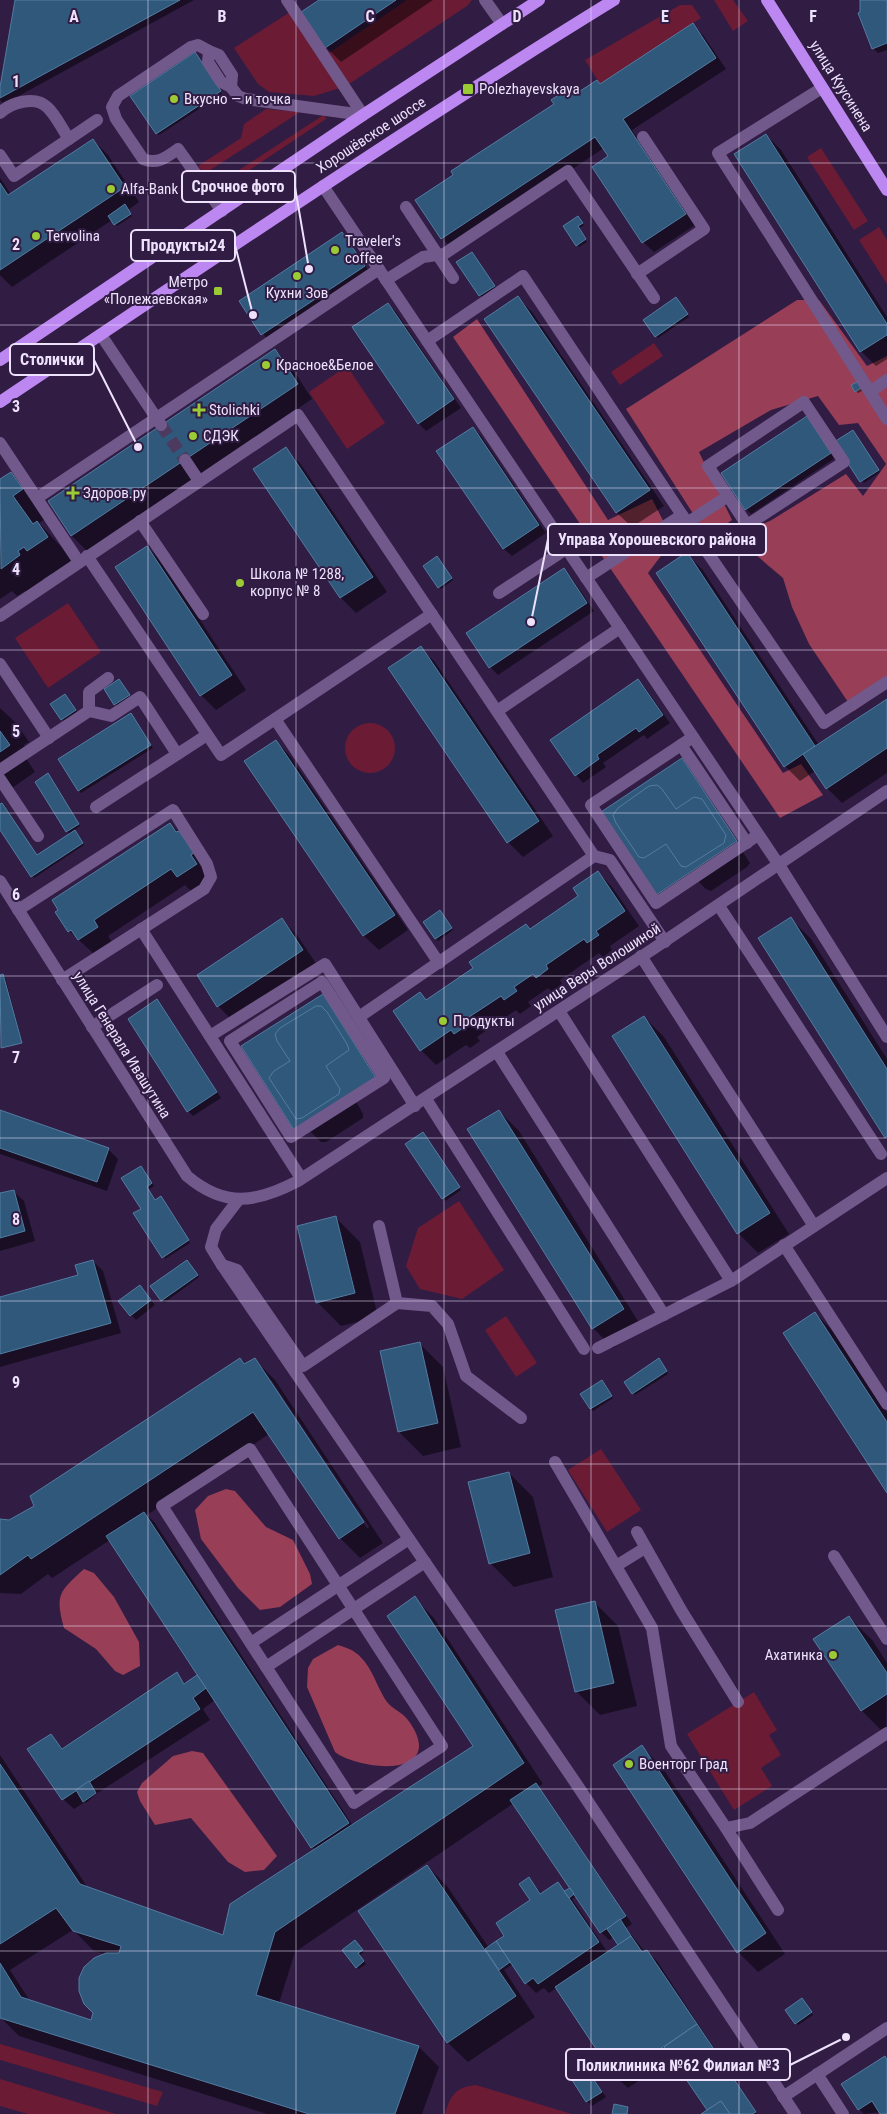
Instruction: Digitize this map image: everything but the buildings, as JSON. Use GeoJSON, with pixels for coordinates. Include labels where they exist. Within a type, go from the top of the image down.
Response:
{"type":"FeatureCollection","features":[{"type":"Feature","properties":{"kind":"main road","name":"Хорошёвское шоссе"},"geometry":{"type":"LineString","coordinates":[[0,360],[363,115],[539,0]]}},
{"type":"Feature","properties":{"kind":"main road","name":"Хорошёвское шоссе"},"geometry":{"type":"LineString","coordinates":[[0,402],[323,186],[505,67],[614,0]]}},
{"type":"Feature","properties":{"kind":"main road","name":"улица Куусинена"},"geometry":{"type":"LineString","coordinates":[[767,0],[887,190]]}},
{"type":"Feature","properties":{"kind":"street"},"geometry":{"type":"LineString","coordinates":[[287,0],[363,115]]}},
{"type":"Feature","properties":{"kind":"street"},"geometry":{"type":"LineString","coordinates":[[485,0],[502,24]]}},
{"type":"Feature","properties":{"kind":"street"},"geometry":{"type":"LineString","coordinates":[[222,211],[178,149],[158,161],[150,162],[143,159],[116,119],[112,107],[118,96],[191,47],[198,45],[219,55],[232,75],[231,86],[238,96],[246,99],[363,115]]}},
{"type":"Feature","properties":{"kind":"street"},"geometry":{"type":"LineString","coordinates":[[822,88],[718,153],[887,419]]}},
{"type":"Feature","properties":{"kind":"street"},"geometry":{"type":"LineString","coordinates":[[0,113],[20,102],[32,101],[46,105],[69,140]]}},
{"type":"Feature","properties":{"kind":"street"},"geometry":{"type":"LineString","coordinates":[[0,155],[14,176],[97,120]]}},
{"type":"Feature","properties":{"kind":"street"},"geometry":{"type":"LineString","coordinates":[[637,274],[704,229],[643,137]]}},
{"type":"Feature","properties":{"kind":"street"},"geometry":{"type":"LineString","coordinates":[[37,498],[159,422],[383,274],[423,257],[444,254],[568,171],[654,298]]}},
{"type":"Feature","properties":{"kind":"street"},"geometry":{"type":"LineString","coordinates":[[323,186],[779,865],[887,1037]]}},
{"type":"Feature","properties":{"kind":"street"},"geometry":{"type":"LineString","coordinates":[[406,207],[453,278]]}},
{"type":"Feature","properties":{"kind":"street"},"geometry":{"type":"LineString","coordinates":[[427,341],[523,276],[824,723],[887,682]]}},
{"type":"Feature","properties":{"kind":"street"},"geometry":{"type":"LineString","coordinates":[[101,335],[159,422]]}},
{"type":"Feature","properties":{"kind":"street"},"geometry":{"type":"LineString","coordinates":[[870,392],[887,380]]}},
{"type":"Feature","properties":{"kind":"street"},"geometry":{"type":"LineString","coordinates":[[804,402],[844,462],[747,525],[728,496],[708,466],[804,402]]}},
{"type":"Feature","properties":{"kind":"street"},"geometry":{"type":"LineString","coordinates":[[0,616],[298,416],[594,856],[610,860],[665,942]]}},
{"type":"Feature","properties":{"kind":"street"},"geometry":{"type":"LineString","coordinates":[[0,443],[37,498],[83,559],[221,755],[432,614]]}},
{"type":"Feature","properties":{"kind":"street"},"geometry":{"type":"LineString","coordinates":[[185,460],[199,481]]}},
{"type":"Feature","properties":{"kind":"street"},"geometry":{"type":"LineString","coordinates":[[586,578],[685,519],[728,496]]}},
{"type":"Feature","properties":{"kind":"street"},"geometry":{"type":"LineString","coordinates":[[140,521],[203,614]]}},
{"type":"Feature","properties":{"kind":"street"},"geometry":{"type":"LineString","coordinates":[[500,593],[566,549]]}},
{"type":"Feature","properties":{"kind":"street"},"geometry":{"type":"LineString","coordinates":[[497,711],[620,628]]}},
{"type":"Feature","properties":{"kind":"street"},"geometry":{"type":"LineString","coordinates":[[0,664],[49,738]]}},
{"type":"Feature","properties":{"kind":"street"},"geometry":{"type":"LineString","coordinates":[[89,711],[89,692],[108,678]]}},
{"type":"Feature","properties":{"kind":"street"},"geometry":{"type":"LineString","coordinates":[[0,770],[89,711],[111,716],[140,697],[177,754]]}},
{"type":"Feature","properties":{"kind":"street"},"geometry":{"type":"LineString","coordinates":[[275,719],[439,962]]}},
{"type":"Feature","properties":{"kind":"street"},"geometry":{"type":"LineString","coordinates":[[96,807],[207,735]]}},
{"type":"Feature","properties":{"kind":"street"},"geometry":{"type":"LineString","coordinates":[[693,737],[591,805],[656,903],[758,835]]}},
{"type":"Feature","properties":{"kind":"street"},"geometry":{"type":"LineString","coordinates":[[682,745],[747,843]]}},
{"type":"Feature","properties":{"kind":"street"},"geometry":{"type":"LineString","coordinates":[[0,779],[38,836]]}},
{"type":"Feature","properties":{"kind":"street","name":"улица Веры Волошиной"},"geometry":{"type":"LineString","coordinates":[[238,1199],[274,1191],[301,1178],[665,942],[887,791]]}},
{"type":"Feature","properties":{"kind":"street"},"geometry":{"type":"LineString","coordinates":[[18,910],[173,810],[207,864],[211,877],[204,889],[62,980]]}},
{"type":"Feature","properties":{"kind":"street"},"geometry":{"type":"LineString","coordinates":[[359,1017],[594,856]]}},
{"type":"Feature","properties":{"kind":"street","name":"улица Генерала Ивашутина"},"geometry":{"type":"LineString","coordinates":[[0,881],[187,1176],[203,1189],[220,1196],[238,1199]]}},
{"type":"Feature","properties":{"kind":"street"},"geometry":{"type":"LineString","coordinates":[[719,906],[881,1154]]}},
{"type":"Feature","properties":{"kind":"street"},"geometry":{"type":"LineString","coordinates":[[141,929],[301,1178]]}},
{"type":"Feature","properties":{"kind":"street"},"geometry":{"type":"LineString","coordinates":[[641,956],[814,1226]]}},
{"type":"Feature","properties":{"kind":"street"},"geometry":{"type":"LineString","coordinates":[[210,1036],[325,964],[359,1017],[389,1075]]}},
{"type":"Feature","properties":{"kind":"street"},"geometry":{"type":"LineString","coordinates":[[291,1137],[230,1040],[322,982],[389,1075],[420,1102],[584,1349]]}},
{"type":"Feature","properties":{"kind":"street"},"geometry":{"type":"LineString","coordinates":[[92,1027],[157,985]]}},
{"type":"Feature","properties":{"kind":"street"},"geometry":{"type":"LineString","coordinates":[[559,1012],[731,1281]]}},
{"type":"Feature","properties":{"kind":"street"},"geometry":{"type":"LineString","coordinates":[[496,1052],[664,1315]]}},
{"type":"Feature","properties":{"kind":"street"},"geometry":{"type":"LineString","coordinates":[[282,1150],[286,1140],[389,1075]]}},
{"type":"Feature","properties":{"kind":"street"},"geometry":{"type":"LineString","coordinates":[[598,1348],[731,1281],[887,1178]]}},
{"type":"Feature","properties":{"kind":"street"},"geometry":{"type":"LineString","coordinates":[[238,1199],[216,1229],[212,1247],[222,1265],[575,1782],[795,2114]]}},
{"type":"Feature","properties":{"kind":"street"},"geometry":{"type":"LineString","coordinates":[[379,1226],[397,1303]]}},
{"type":"Feature","properties":{"kind":"street"},"geometry":{"type":"LineString","coordinates":[[784,1245],[887,1404]]}},
{"type":"Feature","properties":{"kind":"street"},"geometry":{"type":"LineString","coordinates":[[222,1265],[237,1270],[303,1366],[397,1303],[432,1306],[448,1324],[466,1376],[522,1418]]}},
{"type":"Feature","properties":{"kind":"street"},"geometry":{"type":"LineString","coordinates":[[250,1449],[354,1609],[442,1746],[354,1803],[162,1506],[250,1449]]}},
{"type":"Feature","properties":{"kind":"street"},"geometry":{"type":"LineString","coordinates":[[555,1462],[652,1628],[671,1746],[778,1910]]}},
{"type":"Feature","properties":{"kind":"street"},"geometry":{"type":"LineString","coordinates":[[637,1532],[681,1610],[738,1702]]}},
{"type":"Feature","properties":{"kind":"street"},"geometry":{"type":"LineString","coordinates":[[251,1643],[409,1539]]}},
{"type":"Feature","properties":{"kind":"street"},"geometry":{"type":"LineString","coordinates":[[616,1566],[646,1548]]}},
{"type":"Feature","properties":{"kind":"street"},"geometry":{"type":"LineString","coordinates":[[834,1556],[887,1639]]}},
{"type":"Feature","properties":{"kind":"street"},"geometry":{"type":"LineString","coordinates":[[266,1667],[425,1562]]}},
{"type":"Feature","properties":{"kind":"street"},"geometry":{"type":"LineString","coordinates":[[726,1828],[750,1823],[887,1734]]}},
{"type":"Feature","properties":{"kind":"street"},"geometry":{"type":"LineString","coordinates":[[783,2097],[887,2028]]}},
{"type":"Feature","properties":{"kind":"street"},"geometry":{"type":"LineString","coordinates":[[817,2074],[843,2114]]}},
{"type":"Feature","properties":{"kind":"shaded area"},"geometry":{"type":"Polygon","coordinates":[[[407,0],[472,0],[467,6],[349,84],[329,53],[407,0]]]}},
{"type":"Feature","properties":{"kind":"shaded area"},"geometry":{"type":"Polygon","coordinates":[[[714,0],[733,0],[748,21],[733,31],[714,0]]]}},
{"type":"Feature","properties":{"kind":"shaded area"},"geometry":{"type":"Polygon","coordinates":[[[680,5],[692,5],[701,18],[600,84],[585,60],[680,5]]]}},
{"type":"Feature","properties":{"kind":"shaded area"},"geometry":{"type":"Polygon","coordinates":[[[290,12],[340,88],[314,96],[269,92],[258,84],[234,48],[290,12]]]}},
{"type":"Feature","properties":{"kind":"shaded area"},"geometry":{"type":"Polygon","coordinates":[[[266,109],[300,112],[204,174],[198,166],[241,138],[244,124],[266,109]]]}},
{"type":"Feature","properties":{"kind":"shaded area"},"geometry":{"type":"Polygon","coordinates":[[[325,114],[326,119],[242,175],[239,170],[325,114]]]}},
{"type":"Feature","properties":{"kind":"shaded area"},"geometry":{"type":"Polygon","coordinates":[[[821,148],[868,221],[854,230],[807,157],[821,148]]]}},
{"type":"Feature","properties":{"kind":"shaded area"},"geometry":{"type":"Polygon","coordinates":[[[879,227],[887,240],[887,284],[859,240],[879,227]]]}},
{"type":"Feature","properties":{"kind":"shaded area"},"geometry":{"type":"Polygon","coordinates":[[[797,300],[819,300],[867,366],[887,356],[887,688],[854,711],[809,644],[792,607],[783,578],[743,544],[719,550],[737,534],[770,521],[846,474],[863,496],[886,464],[858,423],[839,425],[818,396],[771,410],[699,452],[732,520],[708,537],[626,409],[797,300]]]}},
{"type":"Feature","properties":{"kind":"shaded area"},"geometry":{"type":"Polygon","coordinates":[[[477,319],[608,520],[652,499],[673,540],[648,573],[783,773],[801,764],[823,795],[780,818],[453,337],[477,319]]]}},
{"type":"Feature","properties":{"kind":"shaded area"},"geometry":{"type":"Polygon","coordinates":[[[654,343],[663,356],[620,385],[611,372],[654,343]]]}},
{"type":"Feature","properties":{"kind":"shaded area"},"geometry":{"type":"Polygon","coordinates":[[[347,366],[385,423],[347,449],[309,392],[347,366]]]}},
{"type":"Feature","properties":{"kind":"shaded area"},"geometry":{"type":"Polygon","coordinates":[[[68,603],[101,652],[48,688],[15,638],[68,603]]]}},
{"type":"Feature","properties":{"kind":"shaded area"},"geometry":{"type":"Polygon","coordinates":[[[365,723],[375,723],[388,730],[395,743],[395,753],[388,766],[375,773],[365,773],[356,769],[349,762],[345,753],[345,743],[349,734],[356,727],[365,723]]]}},
{"type":"Feature","properties":{"kind":"shaded area"},"geometry":{"type":"Polygon","coordinates":[[[459,1201],[504,1270],[462,1299],[420,1289],[406,1266],[418,1228],[459,1201]]]}},
{"type":"Feature","properties":{"kind":"shaded area"},"geometry":{"type":"Polygon","coordinates":[[[506,1316],[537,1363],[516,1377],[485,1330],[506,1316]]]}},
{"type":"Feature","properties":{"kind":"shaded area"},"geometry":{"type":"Polygon","coordinates":[[[601,1449],[641,1510],[607,1532],[568,1470],[601,1449]]]}},
{"type":"Feature","properties":{"kind":"shaded area"},"geometry":{"type":"Polygon","coordinates":[[[226,1489],[235,1491],[266,1527],[293,1540],[310,1574],[312,1584],[280,1607],[260,1610],[238,1588],[201,1539],[195,1510],[208,1496],[226,1489]]]}},
{"type":"Feature","properties":{"kind":"shaded area"},"geometry":{"type":"Polygon","coordinates":[[[84,1569],[94,1573],[114,1597],[139,1642],[140,1666],[123,1675],[115,1671],[96,1649],[64,1628],[60,1608],[61,1594],[69,1583],[84,1569]]]}},
{"type":"Feature","properties":{"kind":"shaded area"},"geometry":{"type":"Polygon","coordinates":[[[338,1645],[352,1650],[366,1663],[387,1702],[405,1717],[414,1729],[419,1747],[415,1757],[407,1763],[395,1766],[368,1764],[343,1757],[335,1752],[307,1687],[308,1668],[313,1659],[338,1645]]]}},
{"type":"Feature","properties":{"kind":"shaded area"},"geometry":{"type":"Polygon","coordinates":[[[754,1692],[777,1730],[769,1735],[781,1755],[761,1768],[772,1786],[734,1810],[687,1734],[754,1692]]]}},
{"type":"Feature","properties":{"kind":"shaded area"},"geometry":{"type":"Polygon","coordinates":[[[192,1751],[203,1753],[277,1856],[264,1870],[245,1872],[228,1862],[191,1818],[155,1825],[140,1801],[137,1792],[142,1783],[173,1756],[192,1751]]]}},
{"type":"Feature","properties":{"kind":"shaded area"},"geometry":{"type":"Polygon","coordinates":[[[0,2044],[163,2092],[157,2106],[0,2060],[0,2044]]]}},
{"type":"Feature","properties":{"kind":"shaded area"},"geometry":{"type":"Polygon","coordinates":[[[0,2079],[116,2114],[28,2114],[0,2106],[0,2079]]]}},
{"type":"Feature","properties":{"kind":"shaded area"},"geometry":{"type":"Polygon","coordinates":[[[476,2085],[572,2114],[445,2114],[449,2102],[455,2093],[463,2088],[476,2085]]]}},
{"type":"Feature","properties":{"kind":"tunnel"},"geometry":{"type":"LineString","coordinates":[[161,425],[185,460]]}},
{"type":"Feature","properties":{"kind":"place","name":"Polezhayevskaya"},"geometry":{"type":"Point","coordinates":[468,89]}},
{"type":"Feature","properties":{"kind":"place","name":"Вкусно — и точка"},"geometry":{"type":"Point","coordinates":[174,99]}},
{"type":"Feature","properties":{"kind":"place","name":"Alfa-Bank"},"geometry":{"type":"Point","coordinates":[111,189]}},
{"type":"Feature","properties":{"kind":"place","name":"Tervolina"},"geometry":{"type":"Point","coordinates":[36,236]}},
{"type":"Feature","properties":{"kind":"place","name":"Traveler's coffee"},"geometry":{"type":"Point","coordinates":[335,250]}},
{"type":"Feature","properties":{"kind":"place","name":"Срочное фото"},"geometry":{"type":"Point","coordinates":[309,269]}},
{"type":"Feature","properties":{"kind":"place","name":"Кухни Зов"},"geometry":{"type":"Point","coordinates":[297,276]}},
{"type":"Feature","properties":{"kind":"place","name":"Метро «Полежаевская»"},"geometry":{"type":"Point","coordinates":[218,291]}},
{"type":"Feature","properties":{"kind":"place","name":"Продукты24"},"geometry":{"type":"Point","coordinates":[253,315]}},
{"type":"Feature","properties":{"kind":"place","name":"Красное&Белое"},"geometry":{"type":"Point","coordinates":[266,365]}},
{"type":"Feature","properties":{"kind":"place","name":"Stolichki"},"geometry":{"type":"Point","coordinates":[199,410]}},
{"type":"Feature","properties":{"kind":"place","name":"СДЭК"},"geometry":{"type":"Point","coordinates":[193,436]}},
{"type":"Feature","properties":{"kind":"place","name":"Столички"},"geometry":{"type":"Point","coordinates":[138,447]}},
{"type":"Feature","properties":{"kind":"place","name":"Здоров.ру"},"geometry":{"type":"Point","coordinates":[73,493]}},
{"type":"Feature","properties":{"kind":"place","name":"Школа № 1288, корпус № 8"},"geometry":{"type":"Point","coordinates":[240,583]}},
{"type":"Feature","properties":{"kind":"place","name":"Управа Хорошевского района"},"geometry":{"type":"Point","coordinates":[531,622]}},
{"type":"Feature","properties":{"kind":"place","name":"Продукты"},"geometry":{"type":"Point","coordinates":[443,1021]}},
{"type":"Feature","properties":{"kind":"place","name":"Ахатинка"},"geometry":{"type":"Point","coordinates":[833,1655]}},
{"type":"Feature","properties":{"kind":"place","name":"Военторг Град"},"geometry":{"type":"Point","coordinates":[629,1764]}},
{"type":"Feature","properties":{"kind":"place","name":"Поликлиника №62 Филиал №3"},"geometry":{"type":"Point","coordinates":[846,2037]}}]}
